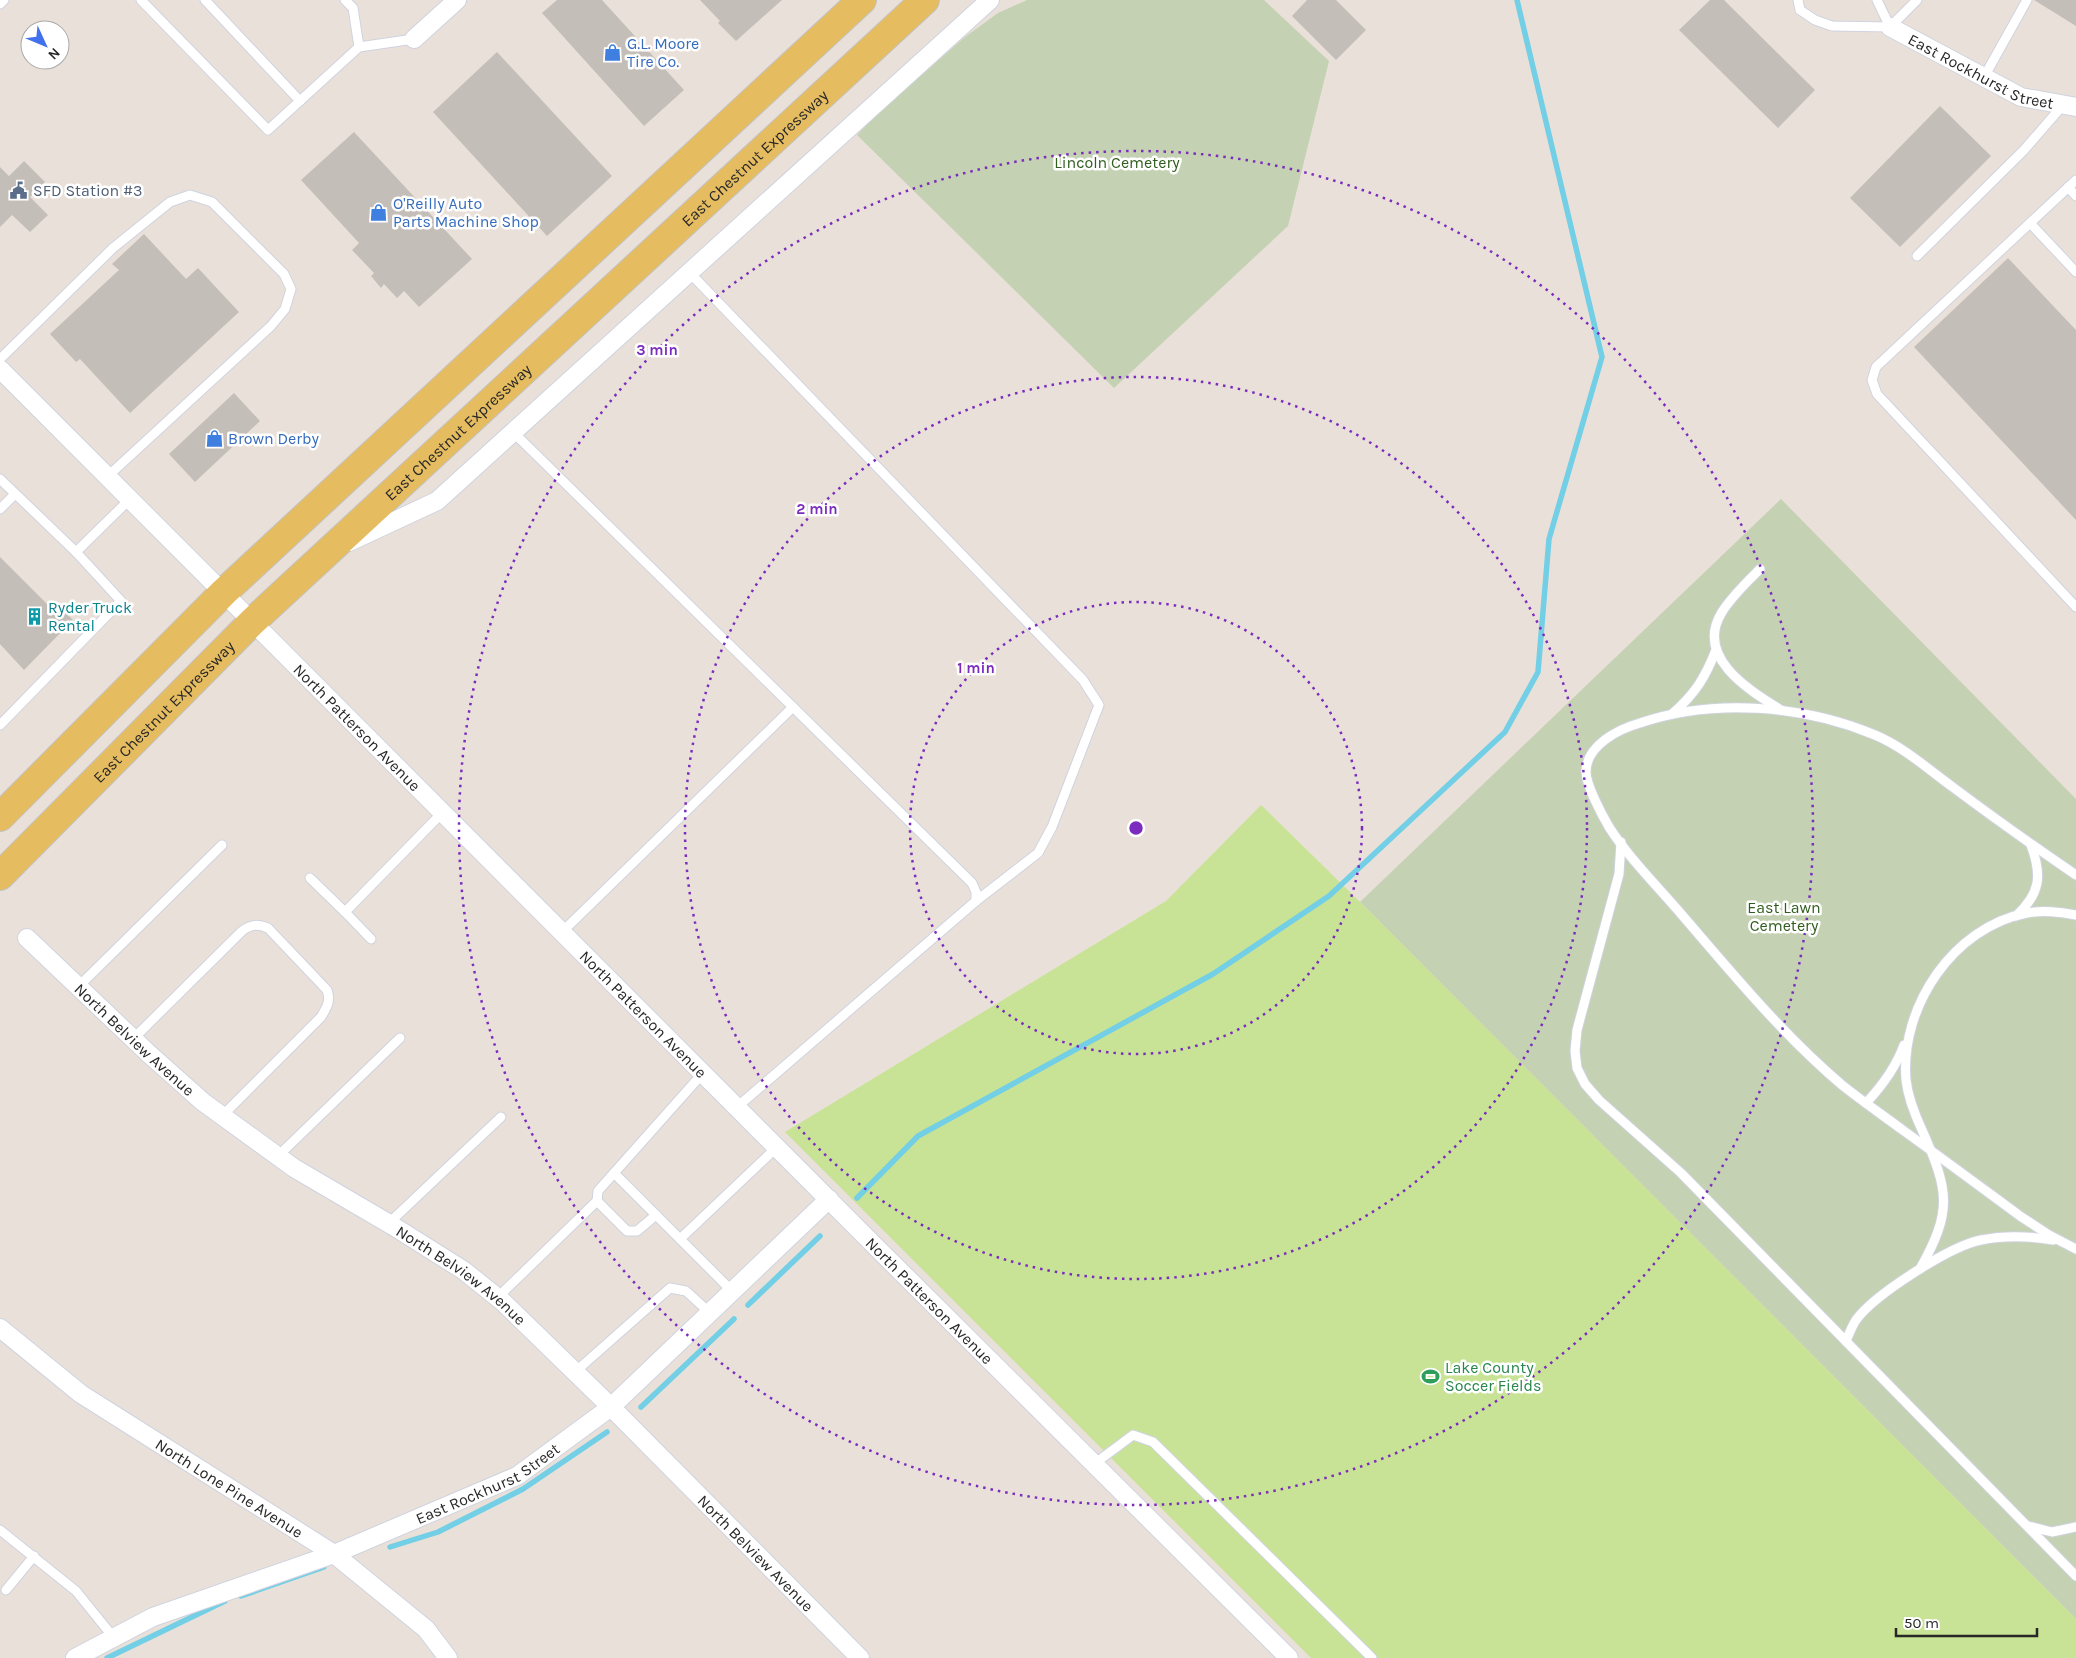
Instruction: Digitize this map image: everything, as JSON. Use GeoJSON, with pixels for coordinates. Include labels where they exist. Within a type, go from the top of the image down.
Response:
{"type":"FeatureCollection","features":[{"type":"Feature","properties":{"kind":"main road"},"geometry":{"type":"LineString","coordinates":[[0,817],[224,592],[862,0]]}},
{"type":"Feature","properties":{"kind":"main road","name":"East Chestnut Expressway"},"geometry":{"type":"LineString","coordinates":[[0,876],[252,622],[925,0]]}},
{"type":"Feature","properties":{"kind":"street"},"geometry":{"type":"LineString","coordinates":[[414,39],[457,0]]}},
{"type":"Feature","properties":{"kind":"street"},"geometry":{"type":"LineString","coordinates":[[331,550],[437,500],[990,0]]}},
{"type":"Feature","properties":{"kind":"street","name":"East Rockhurst Street"},"geometry":{"type":"LineString","coordinates":[[1890,27],[2021,97],[2070,106]]}},
{"type":"Feature","properties":{"kind":"street","name":"North Patterson Avenue"},"geometry":{"type":"LineString","coordinates":[[0,369],[1289,1658]]}},
{"type":"Feature","properties":{"kind":"street","name":"North Belview Avenue"},"geometry":{"type":"LineString","coordinates":[[27,938],[133,1039],[203,1102],[294,1168],[389,1223],[463,1270],[497,1298],[611,1407],[860,1658]]}},
{"type":"Feature","properties":{"kind":"street","name":"East Rockhurst Street"},"geometry":{"type":"LineString","coordinates":[[76,1658],[153,1617],[334,1554],[517,1476],[611,1407],[829,1199]]}},
{"type":"Feature","properties":{"kind":"street","name":"North Lone Pine Avenue"},"geometry":{"type":"LineString","coordinates":[[0,1328],[81,1394],[334,1554],[426,1629],[448,1658]]}},
{"type":"Feature","properties":{"kind":"lane"},"geometry":{"type":"LineString","coordinates":[[0,4],[4,0]]}},
{"type":"Feature","properties":{"kind":"lane"},"geometry":{"type":"LineString","coordinates":[[141,0],[268,130],[359,47],[414,39]]}},
{"type":"Feature","properties":{"kind":"lane"},"geometry":{"type":"LineString","coordinates":[[205,0],[300,101]]}},
{"type":"Feature","properties":{"kind":"lane"},"geometry":{"type":"LineString","coordinates":[[345,0],[353,8],[359,47]]}},
{"type":"Feature","properties":{"kind":"lane"},"geometry":{"type":"LineString","coordinates":[[1798,0],[1800,10],[1815,20],[1832,26],[1890,27],[1917,0]]}},
{"type":"Feature","properties":{"kind":"lane"},"geometry":{"type":"LineString","coordinates":[[1877,0],[1890,27]]}},
{"type":"Feature","properties":{"kind":"lane"},"geometry":{"type":"LineString","coordinates":[[1984,77],[2027,0]]}},
{"type":"Feature","properties":{"kind":"lane"},"geometry":{"type":"LineString","coordinates":[[1917,256],[2070,106]]}},
{"type":"Feature","properties":{"kind":"lane"},"geometry":{"type":"LineString","coordinates":[[2076,180],[1876,367],[1872,380],[1877,394],[1883,401],[2076,607]]}},
{"type":"Feature","properties":{"kind":"lane"},"geometry":{"type":"LineString","coordinates":[[2068,187],[2076,196]]}},
{"type":"Feature","properties":{"kind":"lane"},"geometry":{"type":"LineString","coordinates":[[0,359],[113,248],[170,202],[190,195],[212,202],[284,274],[291,290],[285,309],[271,326],[108,476]]}},
{"type":"Feature","properties":{"kind":"lane"},"geometry":{"type":"LineString","coordinates":[[2030,223],[2076,272]]}},
{"type":"Feature","properties":{"kind":"lane"},"geometry":{"type":"LineString","coordinates":[[689,272],[1083,680],[1099,706],[1052,828],[1038,853],[976,901],[737,1107]]}},
{"type":"Feature","properties":{"kind":"lane"},"geometry":{"type":"LineString","coordinates":[[513,432],[972,883],[976,892],[976,901]]}},
{"type":"Feature","properties":{"kind":"lane"},"geometry":{"type":"LineString","coordinates":[[0,479],[76,552],[121,601],[0,725]]}},
{"type":"Feature","properties":{"kind":"lane"},"geometry":{"type":"LineString","coordinates":[[0,509],[15,494]]}},
{"type":"Feature","properties":{"kind":"lane"},"geometry":{"type":"LineString","coordinates":[[76,552],[130,498]]}},
{"type":"Feature","properties":{"kind":"lane"},"geometry":{"type":"LineString","coordinates":[[1760,569],[1735,595],[1721,614],[1715,630],[1716,650],[1724,666],[1740,681],[1781,710]]}},
{"type":"Feature","properties":{"kind":"lane"},"geometry":{"type":"LineString","coordinates":[[1672,714],[1689,699],[1705,678],[1716,650]]}},
{"type":"Feature","properties":{"kind":"lane"},"geometry":{"type":"LineString","coordinates":[[562,932],[793,707]]}},
{"type":"Feature","properties":{"kind":"lane"},"geometry":{"type":"LineString","coordinates":[[2076,875],[2030,844],[1908,754],[1876,736],[1835,721],[1781,710],[1721,708],[1672,714],[1622,728],[1603,740],[1589,759],[1586,773],[1592,792],[1609,827],[1757,1002],[1807,1054],[1866,1103],[2020,1216],[2076,1248]]}},
{"type":"Feature","properties":{"kind":"lane"},"geometry":{"type":"LineString","coordinates":[[344,912],[443,812]]}},
{"type":"Feature","properties":{"kind":"lane"},"geometry":{"type":"LineString","coordinates":[[1621,842],[1619,874],[1577,1030],[1575,1051],[1578,1068],[1586,1084],[1599,1100],[1681,1173],[2076,1576]]}},
{"type":"Feature","properties":{"kind":"lane"},"geometry":{"type":"LineString","coordinates":[[1866,1103],[1877,1091],[1900,1057],[1933,978],[1951,957],[1968,942],[1989,928],[2015,916],[2024,908],[2038,880],[2038,864],[2030,844]]}},
{"type":"Feature","properties":{"kind":"lane"},"geometry":{"type":"LineString","coordinates":[[78,987],[222,845]]}},
{"type":"Feature","properties":{"kind":"lane"},"geometry":{"type":"LineString","coordinates":[[310,878],[371,939]]}},
{"type":"Feature","properties":{"kind":"lane"},"geometry":{"type":"LineString","coordinates":[[2015,916],[2051,911],[2076,914]]}},
{"type":"Feature","properties":{"kind":"lane"},"geometry":{"type":"LineString","coordinates":[[133,1039],[242,931],[248,927],[258,925],[268,928],[328,990],[330,998],[328,1007],[321,1017],[222,1116]]}},
{"type":"Feature","properties":{"kind":"lane"},"geometry":{"type":"LineString","coordinates":[[1910,1030],[1906,1081],[1916,1116],[1941,1178],[1944,1201],[1942,1223],[1934,1245],[1920,1269]]}},
{"type":"Feature","properties":{"kind":"lane"},"geometry":{"type":"LineString","coordinates":[[278,1156],[400,1038]]}},
{"type":"Feature","properties":{"kind":"lane"},"geometry":{"type":"LineString","coordinates":[[497,1298],[597,1201],[598,1191],[702,1073]]}},
{"type":"Feature","properties":{"kind":"lane"},"geometry":{"type":"LineString","coordinates":[[389,1223],[501,1117]]}},
{"type":"Feature","properties":{"kind":"lane"},"geometry":{"type":"LineString","coordinates":[[680,1239],[777,1147]]}},
{"type":"Feature","properties":{"kind":"lane"},"geometry":{"type":"LineString","coordinates":[[614,1173],[732,1291]]}},
{"type":"Feature","properties":{"kind":"lane"},"geometry":{"type":"LineString","coordinates":[[597,1201],[627,1231],[636,1231],[656,1215]]}},
{"type":"Feature","properties":{"kind":"lane"},"geometry":{"type":"LineString","coordinates":[[1846,1341],[1856,1320],[1873,1304],[1920,1269],[1950,1252],[1979,1240],[2010,1236],[2030,1236],[2064,1242]]}},
{"type":"Feature","properties":{"kind":"lane"},"geometry":{"type":"LineString","coordinates":[[574,1372],[670,1288],[686,1291],[710,1313]]}},
{"type":"Feature","properties":{"kind":"lane"},"geometry":{"type":"LineString","coordinates":[[1094,1464],[1133,1435],[1153,1442],[1372,1658]]}},
{"type":"Feature","properties":{"kind":"lane"},"geometry":{"type":"LineString","coordinates":[[2026,1525],[2052,1532],[2076,1527]]}},
{"type":"Feature","properties":{"kind":"lane"},"geometry":{"type":"LineString","coordinates":[[0,1530],[76,1591],[114,1638]]}},
{"type":"Feature","properties":{"kind":"lane"},"geometry":{"type":"LineString","coordinates":[[6,1590],[34,1556]]}},
{"type":"Feature","properties":{"kind":"green space","name":"Lincoln Cemetery"},"geometry":{"type":"Polygon","coordinates":[[[1027,0],[1264,0],[1329,61],[1288,226],[1114,388],[857,135],[878,113],[965,37],[998,13],[1027,0]]]}},
{"type":"Feature","properties":{"kind":"green space","name":"East Lawn Cemetery"},"geometry":{"type":"Polygon","coordinates":[[[1781,499],[2076,799],[2076,1619],[1360,902],[1781,499]]]}},
{"type":"Feature","properties":{"kind":"green space","name":"Lake County Soccer Fields"},"geometry":{"type":"Polygon","coordinates":[[[1261,805],[2076,1619],[2076,1658],[1311,1658],[785,1132],[1166,901],[1261,805]]]}},
{"type":"Feature","properties":{"kind":"building","name":"G.L. Moore Tire Co."},"geometry":{"type":"Polygon","coordinates":[[[557,0],[602,0],[684,90],[644,126],[542,13],[557,0]]]}},
{"type":"Feature","properties":{"kind":"building"},"geometry":{"type":"Polygon","coordinates":[[[700,0],[782,0],[736,41],[718,23],[720,21],[700,0]]]}},
{"type":"Feature","properties":{"kind":"building"},"geometry":{"type":"Polygon","coordinates":[[[1307,0],[1336,0],[1366,30],[1336,60],[1292,16],[1307,0]]]}},
{"type":"Feature","properties":{"kind":"building"},"geometry":{"type":"Polygon","coordinates":[[[1710,0],[1724,0],[1815,90],[1778,128],[1679,30],[1710,0]]]}},
{"type":"Feature","properties":{"kind":"building"},"geometry":{"type":"Polygon","coordinates":[[[2034,0],[2076,0],[2076,26],[2034,0]]]}},
{"type":"Feature","properties":{"kind":"building"},"geometry":{"type":"Polygon","coordinates":[[[497,52],[612,176],[547,236],[433,112],[497,52]]]}},
{"type":"Feature","properties":{"kind":"building"},"geometry":{"type":"Polygon","coordinates":[[[1940,106],[1991,156],[1900,247],[1850,198],[1940,106]]]}},
{"type":"Feature","properties":{"kind":"building","name":"O'Reilly Auto Parts Machine Shop"},"geometry":{"type":"Polygon","coordinates":[[[354,132],[472,259],[419,307],[404,291],[397,298],[384,284],[381,288],[371,276],[374,273],[352,250],[359,243],[301,180],[354,132]]]}},
{"type":"Feature","properties":{"kind":"building","name":"SFD Station #3"},"geometry":{"type":"Polygon","coordinates":[[[24,161],[45,182],[30,197],[48,215],[30,232],[12,215],[0,227],[0,167],[9,176],[24,161]]]}},
{"type":"Feature","properties":{"kind":"building"},"geometry":{"type":"Polygon","coordinates":[[[144,234],[186,279],[198,268],[239,312],[130,413],[80,359],[76,362],[50,334],[119,270],[112,264],[144,234]]]}},
{"type":"Feature","properties":{"kind":"building"},"geometry":{"type":"Polygon","coordinates":[[[2008,258],[2076,330],[2076,520],[1914,347],[2008,258]]]}},
{"type":"Feature","properties":{"kind":"building","name":"Brown Derby"},"geometry":{"type":"Polygon","coordinates":[[[234,393],[260,421],[195,482],[169,454],[234,393]]]}},
{"type":"Feature","properties":{"kind":"building","name":"Ryder Truck Rental"},"geometry":{"type":"Polygon","coordinates":[[[0,557],[56,613],[61,608],[73,620],[24,670],[0,644],[0,557]]]}},
{"type":"Feature","properties":{"kind":"waterway"},"geometry":{"type":"LineString","coordinates":[[857,1198],[918,1136],[1213,974],[1329,896],[1505,732],[1538,672],[1549,539],[1602,357],[1517,0]]}},
{"type":"Feature","properties":{"kind":"waterway"},"geometry":{"type":"LineString","coordinates":[[748,1305],[820,1236]]}},
{"type":"Feature","properties":{"kind":"waterway"},"geometry":{"type":"LineString","coordinates":[[641,1407],[734,1319]]}},
{"type":"Feature","properties":{"kind":"waterway"},"geometry":{"type":"LineString","coordinates":[[390,1547],[438,1532],[523,1489],[607,1432]]}},
{"type":"Feature","properties":{"kind":"waterway"},"geometry":{"type":"LineString","coordinates":[[241,1596],[324,1567]]}},
{"type":"Feature","properties":{"kind":"waterway"},"geometry":{"type":"LineString","coordinates":[[107,1658],[225,1601]]}},
{"type":"Feature","properties":{"kind":"place","name":"G.L. Moore Tire Co."},"geometry":{"type":"Point","coordinates":[613,52]}},
{"type":"Feature","properties":{"kind":"place","name":"SFD Station #3"},"geometry":{"type":"Point","coordinates":[19,190]}},
{"type":"Feature","properties":{"kind":"place","name":"O'Reilly Auto Parts Machine Shop"},"geometry":{"type":"Point","coordinates":[379,212]}},
{"type":"Feature","properties":{"kind":"place","name":"Brown Derby"},"geometry":{"type":"Point","coordinates":[214,438]}},
{"type":"Feature","properties":{"kind":"place","name":"Ryder Truck Rental"},"geometry":{"type":"Point","coordinates":[34,616]}},
{"type":"Feature","properties":{"kind":"place","name":"Lake County Soccer Fields"},"geometry":{"type":"Point","coordinates":[1431,1376]}}]}
